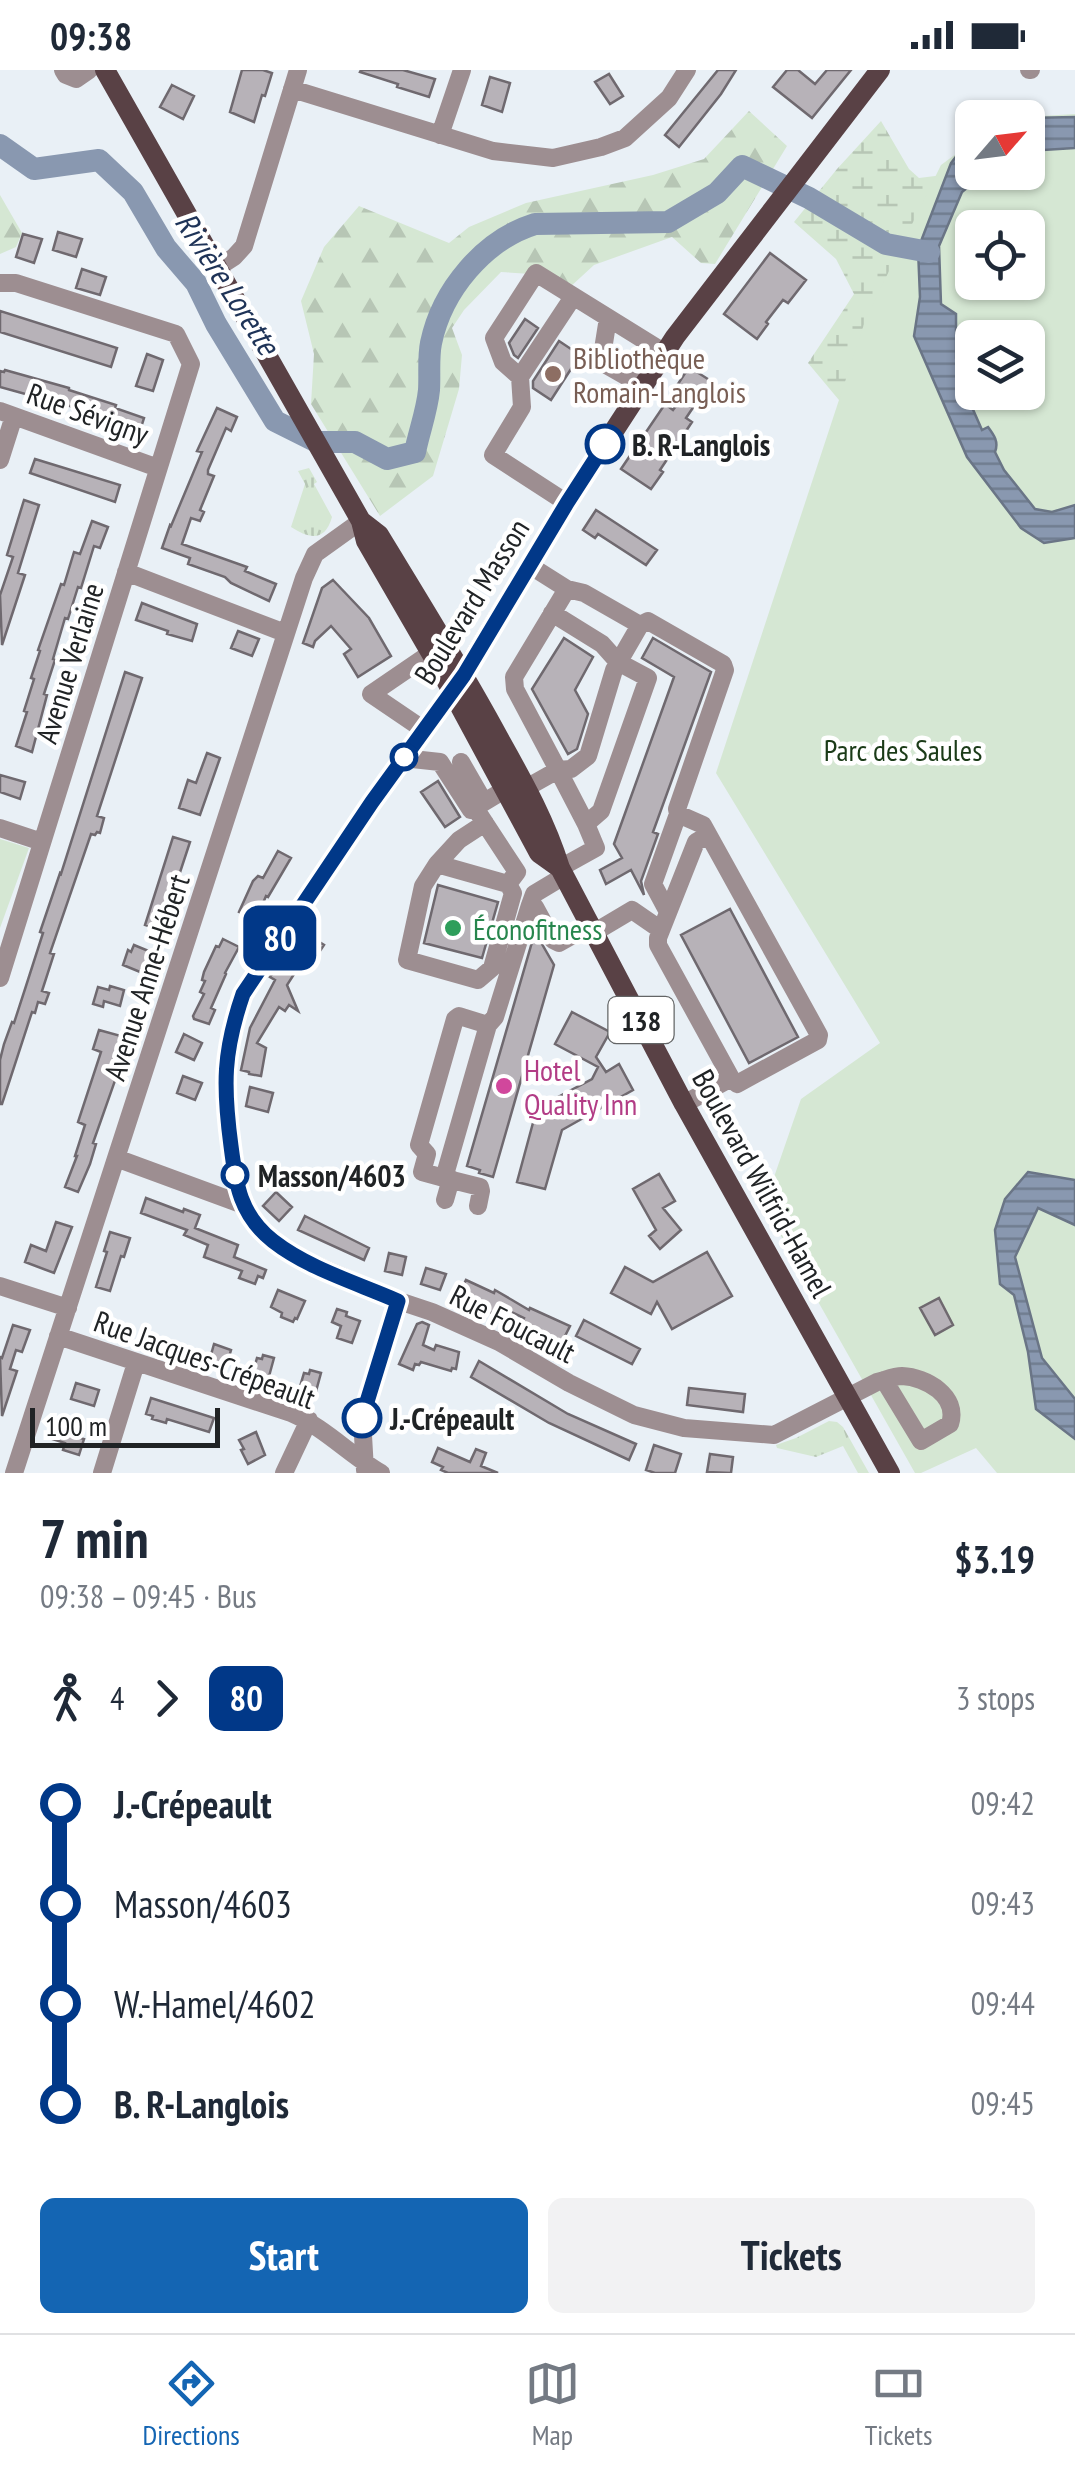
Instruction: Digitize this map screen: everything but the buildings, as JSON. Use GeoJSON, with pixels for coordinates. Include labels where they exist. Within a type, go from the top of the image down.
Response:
{"type":"FeatureCollection","features":[{"type":"Feature","properties":{"kind":"main road","name":"Boulevard Wilfrid-Hamel"},"geometry":{"type":"LineString","coordinates":[[105,70],[361,521],[366,541],[431,654],[458,684],[483,748],[551,838],[562,872],[684,1104],[888,1472]]}},
{"type":"Feature","properties":{"kind":"main road","name":"Boulevard Masson"},"geometry":{"type":"LineString","coordinates":[[458,684],[567,503],[664,353],[880,70]]}},
{"type":"Feature","properties":{"kind":"main road","name":"Boulevard Wilfrid-Hamel"},"geometry":{"type":"LineString","coordinates":[[361,521],[379,535],[516,788],[526,828],[539,853],[562,872]]}},
{"type":"Feature","properties":{"kind":"street"},"geometry":{"type":"LineString","coordinates":[[63,70],[76,79],[88,70]]}},
{"type":"Feature","properties":{"kind":"street"},"geometry":{"type":"LineString","coordinates":[[216,268],[244,246],[298,70]]}},
{"type":"Feature","properties":{"kind":"street"},"geometry":{"type":"LineString","coordinates":[[440,136],[462,70]]}},
{"type":"Feature","properties":{"kind":"street"},"geometry":{"type":"LineString","coordinates":[[292,89],[494,151],[554,158],[626,138],[669,98],[687,70]]}},
{"type":"Feature","properties":{"kind":"street"},"geometry":{"type":"LineString","coordinates":[[520,376],[503,362],[494,338],[536,273],[664,353]]}},
{"type":"Feature","properties":{"kind":"street","name":"Avenue Verlaine"},"geometry":{"type":"LineString","coordinates":[[0,283],[16,283],[176,334],[191,364],[0,978]]}},
{"type":"Feature","properties":{"kind":"street"},"geometry":{"type":"LineString","coordinates":[[567,503],[493,455],[522,407],[520,376],[573,297]]}},
{"type":"Feature","properties":{"kind":"street"},"geometry":{"type":"LineString","coordinates":[[608,318],[601,362],[642,386]]}},
{"type":"Feature","properties":{"kind":"street"},"geometry":{"type":"LineString","coordinates":[[0,460],[7,413]]}},
{"type":"Feature","properties":{"kind":"street","name":"Rue Sévigny"},"geometry":{"type":"LineString","coordinates":[[7,413],[158,468]]}},
{"type":"Feature","properties":{"kind":"street","name":"Avenue Anne-Hébert"},"geometry":{"type":"LineString","coordinates":[[14,1473],[285,633],[314,554],[361,521]]}},
{"type":"Feature","properties":{"kind":"street"},"geometry":{"type":"LineString","coordinates":[[530,565],[567,589],[584,593],[640,624]]}},
{"type":"Feature","properties":{"kind":"street"},"geometry":{"type":"LineString","coordinates":[[126,572],[285,633]]}},
{"type":"Feature","properties":{"kind":"street"},"geometry":{"type":"LineString","coordinates":[[445,1200],[488,1025],[495,1017],[534,894],[596,848],[514,683],[516,671],[567,589]]}},
{"type":"Feature","properties":{"kind":"street"},"geometry":{"type":"LineString","coordinates":[[552,613],[602,644],[618,662],[648,678],[601,811],[586,824]]}},
{"type":"Feature","properties":{"kind":"street"},"geometry":{"type":"LineString","coordinates":[[403,758],[454,766],[482,811],[512,878],[512,893],[492,968],[478,980],[407,960],[423,886],[437,864],[482,811],[516,788],[558,770],[571,769],[588,756],[610,680],[640,624],[648,621],[724,664],[653,884],[665,921]]}},
{"type":"Feature","properties":{"kind":"street"},"geometry":{"type":"LineString","coordinates":[[424,730],[371,694],[431,654]]}},
{"type":"Feature","properties":{"kind":"street","name":"Boulevard Masson"},"geometry":{"type":"LineString","coordinates":[[241,1204],[224,1083],[232,1024],[243,994],[403,758],[458,684]]}},
{"type":"Feature","properties":{"kind":"street"},"geometry":{"type":"LineString","coordinates":[[454,766],[483,748]]}},
{"type":"Feature","properties":{"kind":"street"},"geometry":{"type":"LineString","coordinates":[[678,814],[703,826],[708,835],[819,1035],[818,1040],[737,1084],[658,945],[696,842],[708,835]]}},
{"type":"Feature","properties":{"kind":"street"},"geometry":{"type":"LineString","coordinates":[[0,828],[42,842]]}},
{"type":"Feature","properties":{"kind":"street"},"geometry":{"type":"LineString","coordinates":[[498,843],[526,828]]}},
{"type":"Feature","properties":{"kind":"street"},"geometry":{"type":"LineString","coordinates":[[512,878],[539,853]]}},
{"type":"Feature","properties":{"kind":"street"},"geometry":{"type":"LineString","coordinates":[[437,864],[512,878]]}},
{"type":"Feature","properties":{"kind":"street"},"geometry":{"type":"LineString","coordinates":[[530,905],[558,943],[632,910],[665,921]]}},
{"type":"Feature","properties":{"kind":"street"},"geometry":{"type":"LineString","coordinates":[[478,1206],[480,1187],[422,1172],[426,1154],[418,1145],[455,1019],[459,1016],[488,1025]]}},
{"type":"Feature","properties":{"kind":"street"},"geometry":{"type":"LineString","coordinates":[[684,1104],[731,1078]]}},
{"type":"Feature","properties":{"kind":"street","name":"Rue Foucault"},"geometry":{"type":"LineString","coordinates":[[116,1158],[241,1204],[272,1241],[306,1261],[499,1342],[569,1383],[634,1414],[684,1428],[774,1434],[884,1380]]}},
{"type":"Feature","properties":{"kind":"street","name":"Rue Jacques-Crépeault"},"geometry":{"type":"LineString","coordinates":[[0,1286],[68,1308]]}},
{"type":"Feature","properties":{"kind":"street"},"geometry":{"type":"LineString","coordinates":[[370,1470],[362,1418],[398,1301]]}},
{"type":"Feature","properties":{"kind":"street","name":"Rue Jacques-Crépeault"},"geometry":{"type":"LineString","coordinates":[[58,1336],[291,1412],[309,1420],[370,1470]]}},
{"type":"Feature","properties":{"kind":"street"},"geometry":{"type":"LineString","coordinates":[[102,1473],[136,1363]]}},
{"type":"Feature","properties":{"kind":"street"},"geometry":{"type":"LineString","coordinates":[[284,1473],[309,1420]]}},
{"type":"Feature","properties":{"kind":"green space"},"geometry":{"type":"Polygon","coordinates":[[[749,111],[787,146],[715,264],[701,263],[672,237],[594,265],[569,288],[545,275],[501,272],[452,328],[462,355],[459,389],[433,476],[380,516],[311,404],[314,354],[301,301],[324,247],[359,206],[449,243],[469,227],[526,203],[653,175],[704,159],[749,111]]]}},
{"type":"Feature","properties":{"kind":"green space","name":"Parc des Saules"},"geometry":{"type":"Polygon","coordinates":[[[1075,114],[1075,1473],[997,1473],[976,1448],[915,1473],[764,1206],[801,1099],[880,1043],[716,773],[866,318],[941,165],[955,155],[955,190],[1045,190],[1045,116],[1075,114]]]}},
{"type":"Feature","properties":{"kind":"green space"},"geometry":{"type":"Polygon","coordinates":[[[881,121],[909,169],[919,178],[955,174],[956,190],[929,355],[955,384],[955,410],[979,410],[1075,517],[849,412],[808,363],[854,294],[836,259],[794,222],[881,121]]]}},
{"type":"Feature","properties":{"kind":"green space"},"geometry":{"type":"Polygon","coordinates":[[[0,195],[22,233],[16,247],[0,254],[0,195]]]}},
{"type":"Feature","properties":{"kind":"green space"},"geometry":{"type":"Polygon","coordinates":[[[309,468],[332,517],[325,531],[315,536],[291,527],[305,484],[298,471],[309,468]]]}},
{"type":"Feature","properties":{"kind":"green space"},"geometry":{"type":"Polygon","coordinates":[[[0,839],[29,848],[0,928],[0,839]]]}},
{"type":"Feature","properties":{"kind":"green space"},"geometry":{"type":"Polygon","coordinates":[[[829,1421],[843,1427],[869,1473],[858,1473],[843,1446],[816,1457],[777,1448],[776,1445],[829,1421]]]}},
{"type":"Feature","properties":{"kind":"water"},"geometry":{"type":"Polygon","coordinates":[[[1075,117],[1075,148],[1045,150],[1045,118],[1075,117]]]}},
{"type":"Feature","properties":{"kind":"water"},"geometry":{"type":"Polygon","coordinates":[[[955,158],[955,190],[964,190],[939,246],[941,304],[956,314],[955,410],[973,410],[982,430],[988,427],[1004,470],[1035,509],[1052,512],[1075,505],[1075,538],[1044,543],[1021,528],[967,457],[914,336],[920,297],[918,249],[955,158]]]}},
{"type":"Feature","properties":{"kind":"water"},"geometry":{"type":"Polygon","coordinates":[[[1028,1172],[1075,1180],[1075,1225],[1038,1208],[1015,1257],[1042,1358],[1075,1399],[1075,1439],[1036,1409],[1014,1295],[1000,1284],[995,1230],[1005,1199],[1028,1172]]]}},
{"type":"Feature","properties":{"kind":"waterway","name":"Rivière Lorette"},"geometry":{"type":"LineString","coordinates":[[0,145],[34,169],[99,160],[133,192],[166,248],[196,283],[216,324],[275,421],[317,442],[355,442],[387,459],[415,452],[428,398],[431,343],[455,286],[499,242],[535,224],[668,222],[717,193],[742,166],[809,198],[886,244],[929,252]]}},
{"type":"Feature","properties":{"kind":"bus line","name":"80"},"geometry":{"type":"LineString","coordinates":[[362,1418],[398,1301],[306,1261],[272,1241],[241,1204],[224,1083],[232,1024],[243,994],[372,802],[464,675],[605,444]]}},
{"type":"Feature","properties":{"kind":"place","name":"Bibliothèque Romain-Langlois"},"geometry":{"type":"Point","coordinates":[553,374]}},
{"type":"Feature","properties":{"kind":"place","name":"B. R-Langlois"},"geometry":{"type":"Point","coordinates":[605,444]}},
{"type":"Feature","properties":{"kind":"place","name":"Éconofitness"},"geometry":{"type":"Point","coordinates":[453,928]}},
{"type":"Feature","properties":{"kind":"place","name":"Hotel Quality Inn"},"geometry":{"type":"Point","coordinates":[504,1086]}},
{"type":"Feature","properties":{"kind":"place","name":"Masson/4603"},"geometry":{"type":"Point","coordinates":[235,1175]}},
{"type":"Feature","properties":{"kind":"place","name":"J.-Crépeault"},"geometry":{"type":"Point","coordinates":[362,1418]}}]}
